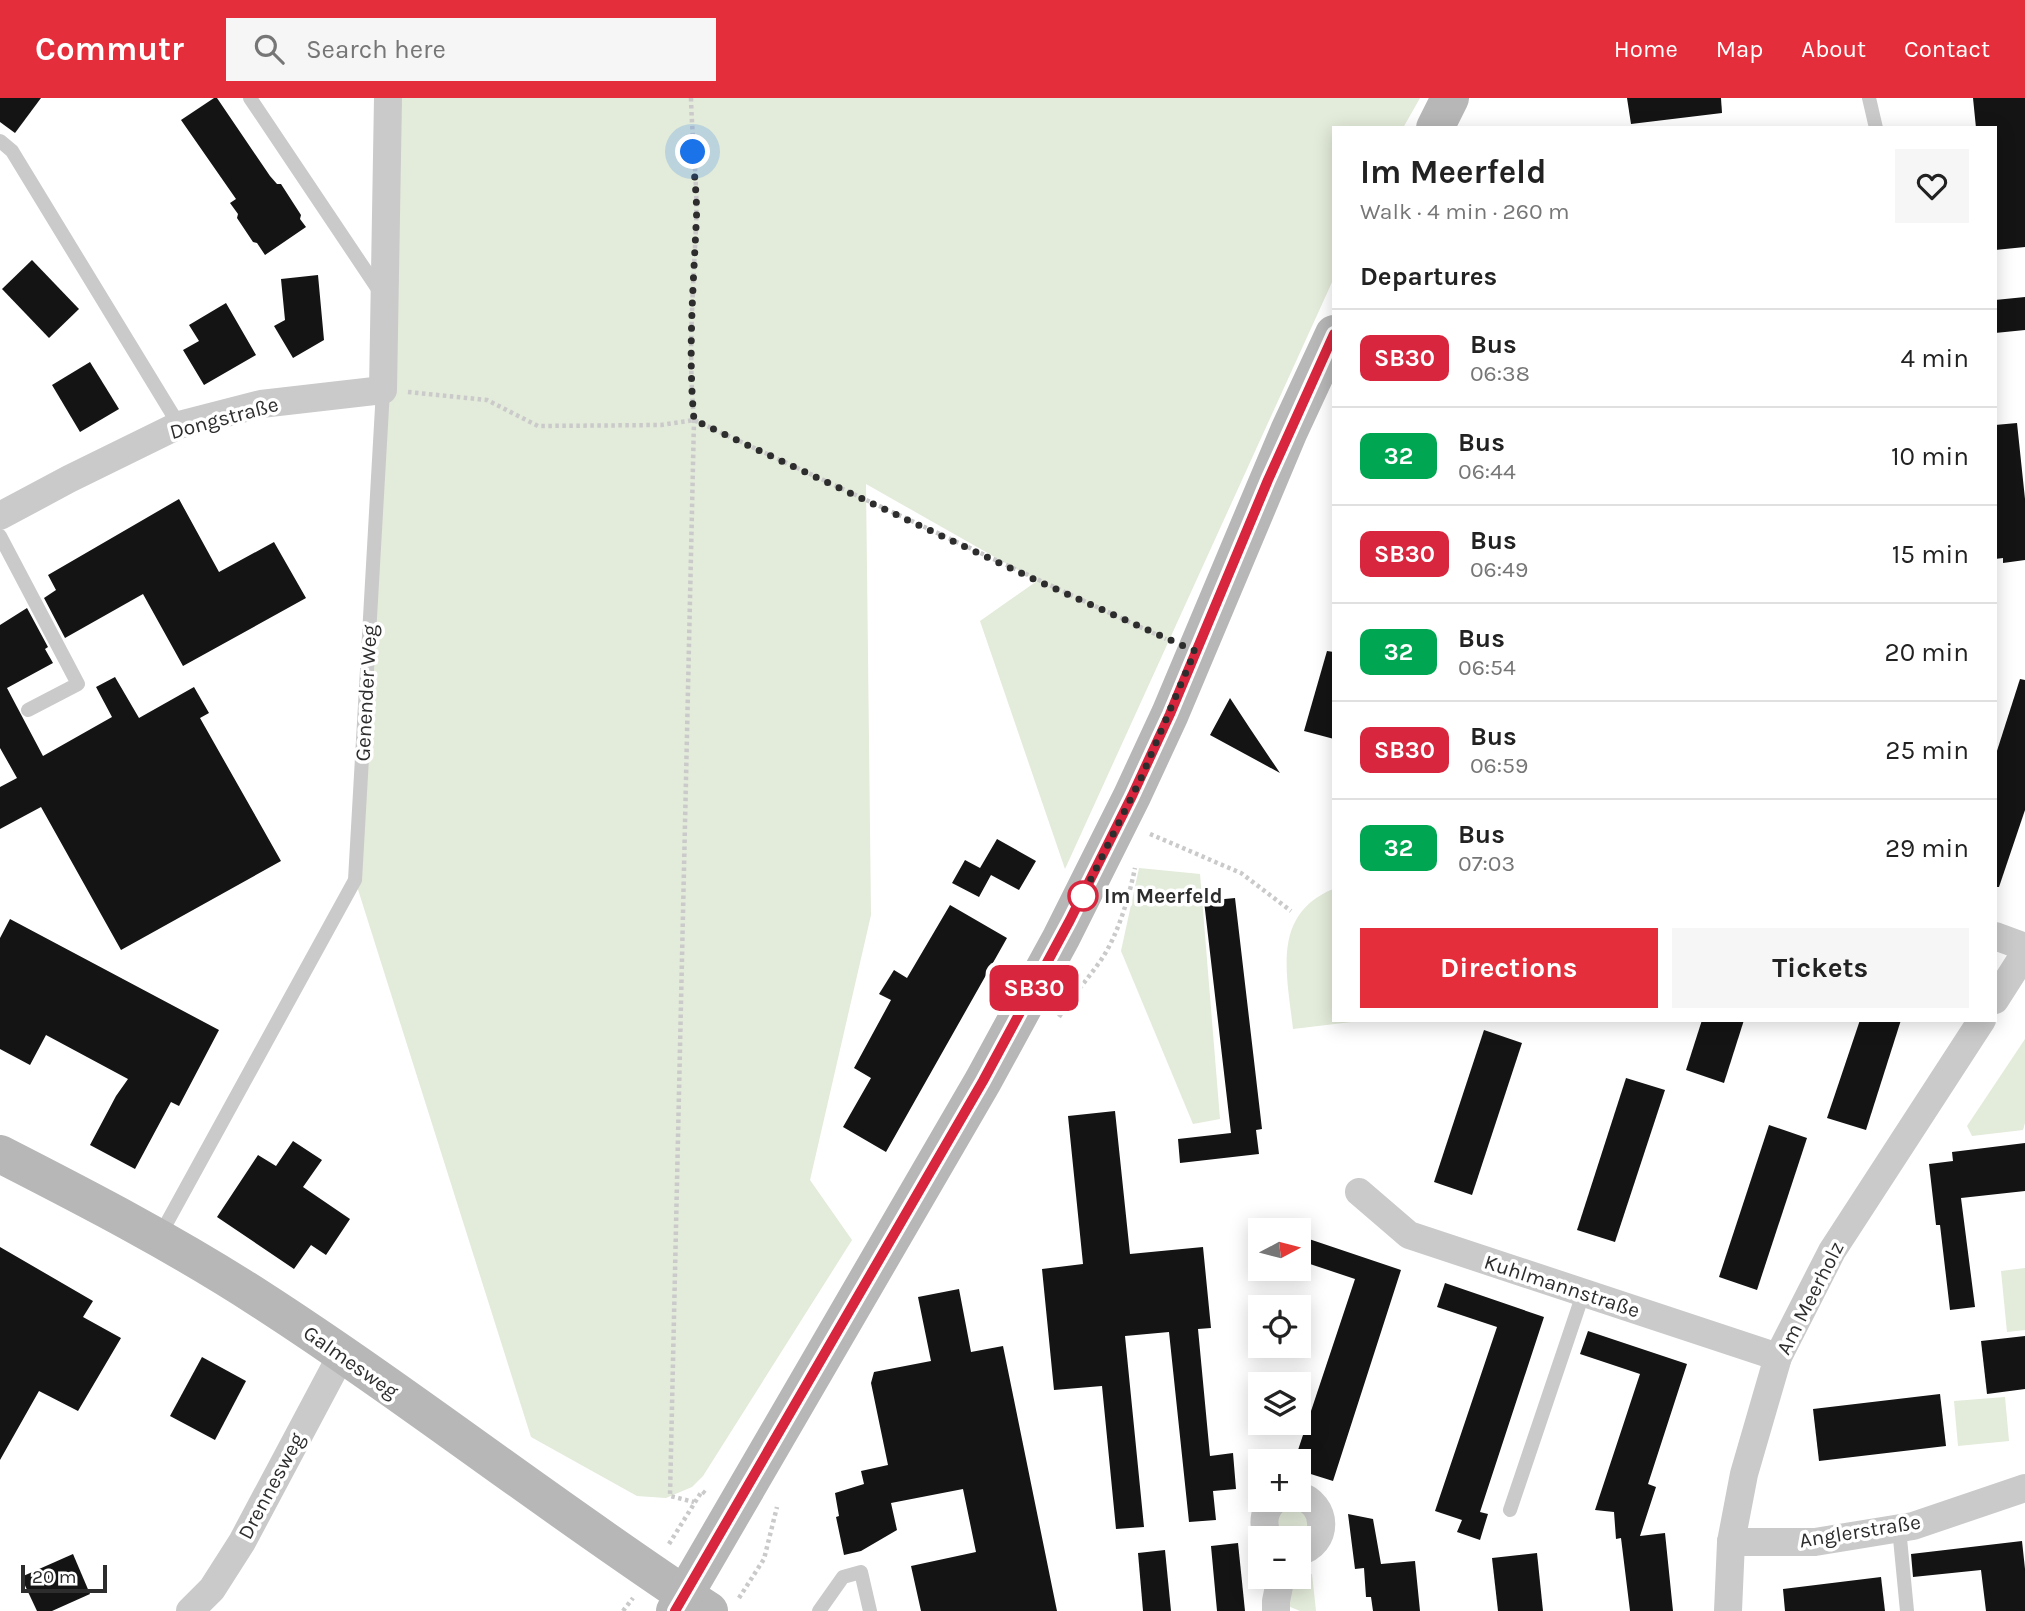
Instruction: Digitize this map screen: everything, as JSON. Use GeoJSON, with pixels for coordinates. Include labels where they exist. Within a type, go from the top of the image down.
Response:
{"type":"FeatureCollection","features":[{"type":"Feature","properties":{"kind":"main road"},"geometry":{"type":"LineString","coordinates":[[1436,126],[1450,98]]}},
{"type":"Feature","properties":{"kind":"main road"},"geometry":{"type":"LineString","coordinates":[[690,1606],[732,1511],[983,1081],[1061,938],[1170,714],[1174,647],[1332,338]]}},
{"type":"Feature","properties":{"kind":"main road","name":"Galmesweg"},"geometry":{"type":"LineString","coordinates":[[3,1162],[159,1238],[258,1297],[651,1573],[690,1606]]}},
{"type":"Feature","properties":{"kind":"street","name":"Genender Weg"},"geometry":{"type":"LineString","coordinates":[[383,390],[388,98]]}},
{"type":"Feature","properties":{"kind":"street","name":"Dongstraße"},"geometry":{"type":"LineString","coordinates":[[0,516],[179,425],[261,404],[383,390]]}},
{"type":"Feature","properties":{"kind":"street"},"geometry":{"type":"LineString","coordinates":[[1997,937],[2025,947]]}},
{"type":"Feature","properties":{"kind":"street"},"geometry":{"type":"LineString","coordinates":[[1997,997],[2025,953]]}},
{"type":"Feature","properties":{"kind":"street","name":"Am Meerholz"},"geometry":{"type":"LineString","coordinates":[[1728,1611],[1731,1542],[1744,1474],[1778,1357],[1832,1251],[1981,1022]]}},
{"type":"Feature","properties":{"kind":"street","name":"Kuhlmannstraße"},"geometry":{"type":"LineString","coordinates":[[1359,1192],[1409,1235],[1778,1357]]}},
{"type":"Feature","properties":{"kind":"street","name":"Drennesweg"},"geometry":{"type":"LineString","coordinates":[[190,1611],[212,1589],[242,1542],[342,1354]]}},
{"type":"Feature","properties":{"kind":"street","name":"Anglerstraße"},"geometry":{"type":"LineString","coordinates":[[1731,1542],[1815,1542],[1913,1526],[2025,1488]]}},
{"type":"Feature","properties":{"kind":"street"},"geometry":{"type":"LineString","coordinates":[[1311,1502],[1320,1514],[1322,1525],[1320,1535],[1311,1546]]}},
{"type":"Feature","properties":{"kind":"street"},"geometry":{"type":"LineString","coordinates":[[1276,1611],[1278,1589]]}},
{"type":"Feature","properties":{"kind":"lane"},"geometry":{"type":"LineString","coordinates":[[250,98],[385,298]]}},
{"type":"Feature","properties":{"kind":"lane"},"geometry":{"type":"LineString","coordinates":[[1869,98],[1876,126]]}},
{"type":"Feature","properties":{"kind":"lane"},"geometry":{"type":"LineString","coordinates":[[0,141],[12,151],[179,425]]}},
{"type":"Feature","properties":{"kind":"lane","name":"Genender Weg"},"geometry":{"type":"LineString","coordinates":[[159,1238],[355,880],[383,390]]}},
{"type":"Feature","properties":{"kind":"lane"},"geometry":{"type":"LineString","coordinates":[[0,536],[78,684],[28,710]]}},
{"type":"Feature","properties":{"kind":"lane"},"geometry":{"type":"LineString","coordinates":[[1510,1510],[1583,1294]]}},
{"type":"Feature","properties":{"kind":"lane"},"geometry":{"type":"LineString","coordinates":[[1899,1528],[1907,1611]]}},
{"type":"Feature","properties":{"kind":"lane"},"geometry":{"type":"LineString","coordinates":[[818,1611],[844,1577],[861,1572],[870,1611]]}},
{"type":"Feature","properties":{"kind":"path"},"geometry":{"type":"LineString","coordinates":[[691,98],[697,224],[691,311],[690,380],[694,420],[670,1496],[695,1502]]}},
{"type":"Feature","properties":{"kind":"path"},"geometry":{"type":"LineString","coordinates":[[383,390],[487,400],[538,426],[661,425],[694,420],[1174,647]]}},
{"type":"Feature","properties":{"kind":"path"},"geometry":{"type":"LineString","coordinates":[[1143,831],[1241,873],[1291,911]]}},
{"type":"Feature","properties":{"kind":"path"},"geometry":{"type":"LineString","coordinates":[[702,1491],[709,1480]]}},
{"type":"Feature","properties":{"kind":"green space"},"geometry":{"type":"Polygon","coordinates":[[[388,98],[1420,98],[1404,126],[1332,126],[1332,282],[1065,869],[980,621],[1037,581],[866,484],[871,915],[810,1180],[852,1240],[703,1476],[692,1487],[666,1498],[637,1496],[531,1437],[355,880],[385,298],[388,98]]]}},
{"type":"Feature","properties":{"kind":"green space"},"geometry":{"type":"Polygon","coordinates":[[[1139,868],[1200,874],[1220,1119],[1193,1124],[1121,951],[1139,868]]]}},
{"type":"Feature","properties":{"kind":"green space"},"geometry":{"type":"Polygon","coordinates":[[[1332,890],[1332,1022],[1351,1022],[1293,1029],[1288,988],[1288,948],[1292,930],[1300,914],[1313,900],[1332,890]]]}},
{"type":"Feature","properties":{"kind":"green space"},"geometry":{"type":"Polygon","coordinates":[[[2025,1039],[2023,1130],[1972,1136],[1967,1126],[2025,1039]]]}},
{"type":"Feature","properties":{"kind":"green space"},"geometry":{"type":"Polygon","coordinates":[[[2025,1268],[2025,1330],[2007,1332],[2001,1271],[2025,1268]]]}},
{"type":"Feature","properties":{"kind":"green space"},"geometry":{"type":"Polygon","coordinates":[[[2005,1397],[2009,1441],[1958,1446],[1954,1401],[2005,1397]]]}},
{"type":"Feature","properties":{"kind":"green space"},"geometry":{"type":"Polygon","coordinates":[[[1279,1512],[1303,1512],[1310,1526],[1277,1526],[1275,1516],[1279,1512]]]}},
{"type":"Feature","properties":{"kind":"green space"},"geometry":{"type":"Polygon","coordinates":[[[1311,1574],[1316,1611],[1300,1611],[1288,1606],[1291,1589],[1311,1589],[1311,1574]]]}},
{"type":"Feature","properties":{"kind":"building"},"geometry":{"type":"Polygon","coordinates":[[[0,98],[41,98],[15,133],[0,122],[0,98]]]}},
{"type":"Feature","properties":{"kind":"building"},"geometry":{"type":"Polygon","coordinates":[[[217,98],[270,176],[277,184],[281,184],[306,227],[265,255],[237,218],[238,214],[230,203],[236,199],[181,120],[217,98]]]}},
{"type":"Feature","properties":{"kind":"building"},"geometry":{"type":"Polygon","coordinates":[[[1627,98],[1721,98],[1722,113],[1631,124],[1627,98]]]}},
{"type":"Feature","properties":{"kind":"building"},"geometry":{"type":"Polygon","coordinates":[[[1973,98],[2025,98],[2025,247],[1997,250],[1997,126],[1976,126],[1973,98]]]}},
{"type":"Feature","properties":{"kind":"building"},"geometry":{"type":"Polygon","coordinates":[[[32,260],[79,309],[49,338],[2,289],[32,260]]]}},
{"type":"Feature","properties":{"kind":"building"},"geometry":{"type":"Polygon","coordinates":[[[318,275],[324,340],[293,358],[274,326],[285,320],[281,279],[318,275]]]}},
{"type":"Feature","properties":{"kind":"building"},"geometry":{"type":"Polygon","coordinates":[[[2025,297],[2025,330],[1997,333],[1997,300],[2025,297]]]}},
{"type":"Feature","properties":{"kind":"building"},"geometry":{"type":"Polygon","coordinates":[[[226,303],[256,355],[204,385],[183,350],[199,341],[189,325],[226,303]]]}},
{"type":"Feature","properties":{"kind":"building"},"geometry":{"type":"Polygon","coordinates":[[[90,362],[119,409],[80,432],[52,385],[90,362]]]}},
{"type":"Feature","properties":{"kind":"building"},"geometry":{"type":"Polygon","coordinates":[[[2017,423],[2025,499],[2025,560],[2003,563],[2003,558],[1997,559],[1997,425],[2017,423]]]}},
{"type":"Feature","properties":{"kind":"building"},"geometry":{"type":"Polygon","coordinates":[[[179,499],[219,572],[274,542],[306,598],[183,666],[143,594],[65,638],[44,598],[56,590],[48,575],[179,499]]]}},
{"type":"Feature","properties":{"kind":"building"},"geometry":{"type":"Polygon","coordinates":[[[27,608],[48,647],[45,649],[53,663],[7,688],[43,756],[112,717],[96,687],[115,677],[139,718],[194,687],[209,713],[200,718],[281,861],[121,950],[41,807],[0,829],[0,787],[17,778],[0,748],[0,625],[27,608]]]}},
{"type":"Feature","properties":{"kind":"building"},"geometry":{"type":"Polygon","coordinates":[[[1327,651],[1332,652],[1332,738],[1304,731],[1327,651]]]}},
{"type":"Feature","properties":{"kind":"building"},"geometry":{"type":"Polygon","coordinates":[[[2020,679],[2025,680],[2025,810],[1999,887],[1997,887],[1997,751],[2020,679]]]}},
{"type":"Feature","properties":{"kind":"building"},"geometry":{"type":"Polygon","coordinates":[[[1230,698],[1249,727],[1280,773],[1210,735],[1230,698]]]}},
{"type":"Feature","properties":{"kind":"building"},"geometry":{"type":"Polygon","coordinates":[[[997,839],[1036,861],[1019,890],[991,875],[979,897],[952,883],[965,860],[980,868],[997,839]]]}},
{"type":"Feature","properties":{"kind":"building"},"geometry":{"type":"Polygon","coordinates":[[[1235,898],[1262,1129],[1256,1130],[1259,1154],[1180,1163],[1178,1139],[1231,1133],[1204,901],[1235,898]]]}},
{"type":"Feature","properties":{"kind":"building"},"geometry":{"type":"Polygon","coordinates":[[[950,905],[1007,938],[886,1152],[843,1127],[871,1078],[854,1068],[891,1000],[879,994],[894,970],[907,978],[950,905]]]}},
{"type":"Feature","properties":{"kind":"building"},"geometry":{"type":"Polygon","coordinates":[[[10,919],[219,1030],[179,1106],[171,1102],[135,1169],[90,1145],[128,1079],[46,1035],[30,1065],[0,1049],[0,938],[10,919]]]}},
{"type":"Feature","properties":{"kind":"building"},"geometry":{"type":"Polygon","coordinates":[[[1701,1022],[1743,1022],[1724,1083],[1686,1070],[1701,1022]]]}},
{"type":"Feature","properties":{"kind":"building"},"geometry":{"type":"Polygon","coordinates":[[[1859,1022],[1900,1022],[1866,1130],[1827,1118],[1859,1022]]]}},
{"type":"Feature","properties":{"kind":"building"},"geometry":{"type":"Polygon","coordinates":[[[1484,1030],[1522,1043],[1472,1195],[1434,1182],[1484,1030]]]}},
{"type":"Feature","properties":{"kind":"building"},"geometry":{"type":"Polygon","coordinates":[[[1626,1078],[1665,1090],[1615,1242],[1577,1230],[1626,1078]]]}},
{"type":"Feature","properties":{"kind":"building"},"geometry":{"type":"Polygon","coordinates":[[[1115,1111],[1130,1254],[1203,1247],[1211,1328],[1198,1329],[1210,1456],[1233,1453],[1236,1489],[1213,1491],[1216,1520],[1189,1522],[1169,1332],[1125,1336],[1144,1527],[1116,1529],[1102,1386],[1054,1390],[1042,1269],[1083,1264],[1068,1116],[1115,1111]]]}},
{"type":"Feature","properties":{"kind":"building"},"geometry":{"type":"Polygon","coordinates":[[[1769,1125],[1807,1138],[1757,1290],[1719,1277],[1769,1125]]]}},
{"type":"Feature","properties":{"kind":"building"},"geometry":{"type":"Polygon","coordinates":[[[293,1141],[322,1160],[303,1187],[350,1219],[326,1255],[311,1245],[294,1269],[217,1217],[258,1155],[276,1166],[293,1141]]]}},
{"type":"Feature","properties":{"kind":"building"},"geometry":{"type":"Polygon","coordinates":[[[2025,1143],[2025,1191],[1961,1198],[1975,1307],[1950,1310],[1940,1225],[1936,1225],[1929,1164],[1953,1161],[1952,1152],[2025,1143]]]}},
{"type":"Feature","properties":{"kind":"building"},"geometry":{"type":"Polygon","coordinates":[[[1311,1240],[1401,1270],[1333,1481],[1311,1474],[1311,1449],[1298,1449],[1303,1435],[1311,1435],[1311,1411],[1355,1279],[1311,1264],[1311,1240]]]}},
{"type":"Feature","properties":{"kind":"building"},"geometry":{"type":"Polygon","coordinates":[[[0,1247],[93,1301],[83,1317],[121,1338],[78,1411],[39,1391],[0,1460],[0,1247]]]}},
{"type":"Feature","properties":{"kind":"building"},"geometry":{"type":"Polygon","coordinates":[[[1445,1283],[1544,1317],[1480,1512],[1488,1514],[1480,1540],[1457,1532],[1462,1520],[1435,1511],[1497,1327],[1437,1307],[1445,1283]]]}},
{"type":"Feature","properties":{"kind":"building"},"geometry":{"type":"Polygon","coordinates":[[[959,1289],[971,1352],[1003,1346],[1057,1611],[921,1611],[911,1566],[976,1552],[963,1489],[891,1503],[897,1530],[861,1551],[844,1555],[836,1517],[839,1516],[835,1493],[864,1484],[861,1471],[888,1465],[871,1383],[874,1372],[931,1361],[918,1297],[959,1289]]]}},
{"type":"Feature","properties":{"kind":"building"},"geometry":{"type":"Polygon","coordinates":[[[1588,1331],[1687,1364],[1648,1484],[1656,1487],[1640,1536],[1665,1533],[1673,1611],[1630,1611],[1621,1538],[1616,1539],[1614,1512],[1595,1510],[1640,1374],[1580,1354],[1588,1331]]]}},
{"type":"Feature","properties":{"kind":"building"},"geometry":{"type":"Polygon","coordinates":[[[2025,1336],[2025,1389],[1987,1394],[1981,1341],[2025,1336]]]}},
{"type":"Feature","properties":{"kind":"building"},"geometry":{"type":"Polygon","coordinates":[[[202,1357],[246,1381],[215,1440],[170,1416],[202,1357]]]}},
{"type":"Feature","properties":{"kind":"building"},"geometry":{"type":"Polygon","coordinates":[[[1940,1394],[1946,1446],[1819,1461],[1813,1409],[1940,1394]]]}},
{"type":"Feature","properties":{"kind":"building"},"geometry":{"type":"Polygon","coordinates":[[[1348,1514],[1373,1519],[1381,1564],[1415,1561],[1420,1611],[1373,1611],[1371,1597],[1366,1597],[1364,1568],[1355,1569],[1348,1514]]]}},
{"type":"Feature","properties":{"kind":"building"},"geometry":{"type":"Polygon","coordinates":[[[2022,1541],[2025,1611],[1986,1611],[1981,1570],[1913,1577],[1911,1554],[2022,1541]]]}},
{"type":"Feature","properties":{"kind":"building"},"geometry":{"type":"Polygon","coordinates":[[[1238,1543],[1245,1611],[1217,1611],[1211,1546],[1238,1543]]]}},
{"type":"Feature","properties":{"kind":"building"},"geometry":{"type":"Polygon","coordinates":[[[1165,1550],[1171,1611],[1143,1611],[1138,1553],[1165,1550]]]}},
{"type":"Feature","properties":{"kind":"building"},"geometry":{"type":"Polygon","coordinates":[[[1537,1553],[1543,1611],[1498,1611],[1492,1558],[1537,1553]]]}},
{"type":"Feature","properties":{"kind":"building"},"geometry":{"type":"Polygon","coordinates":[[[73,1554],[90,1594],[52,1611],[37,1611],[21,1577],[73,1554]]]}},
{"type":"Feature","properties":{"kind":"building"},"geometry":{"type":"Polygon","coordinates":[[[1881,1577],[1885,1611],[1785,1611],[1783,1589],[1881,1577]]]}},
{"type":"Feature","properties":{"kind":"bus line","name":"SB30"},"geometry":{"type":"LineString","coordinates":[[675,1611],[983,1081],[1099,865],[1170,714],[1289,431],[1332,338]]}},
{"type":"Feature","properties":{"kind":"place","name":"Im Meerfeld"},"geometry":{"type":"Point","coordinates":[1083,896]}},
{"type":"Feature","properties":{"kind":"route"},"geometry":{"type":"LineString","coordinates":[[693,152],[697,224],[691,297],[690,380],[694,420],[1038,581],[1195,651],[1142,776],[1080,901],[1083,896]]}}]}
